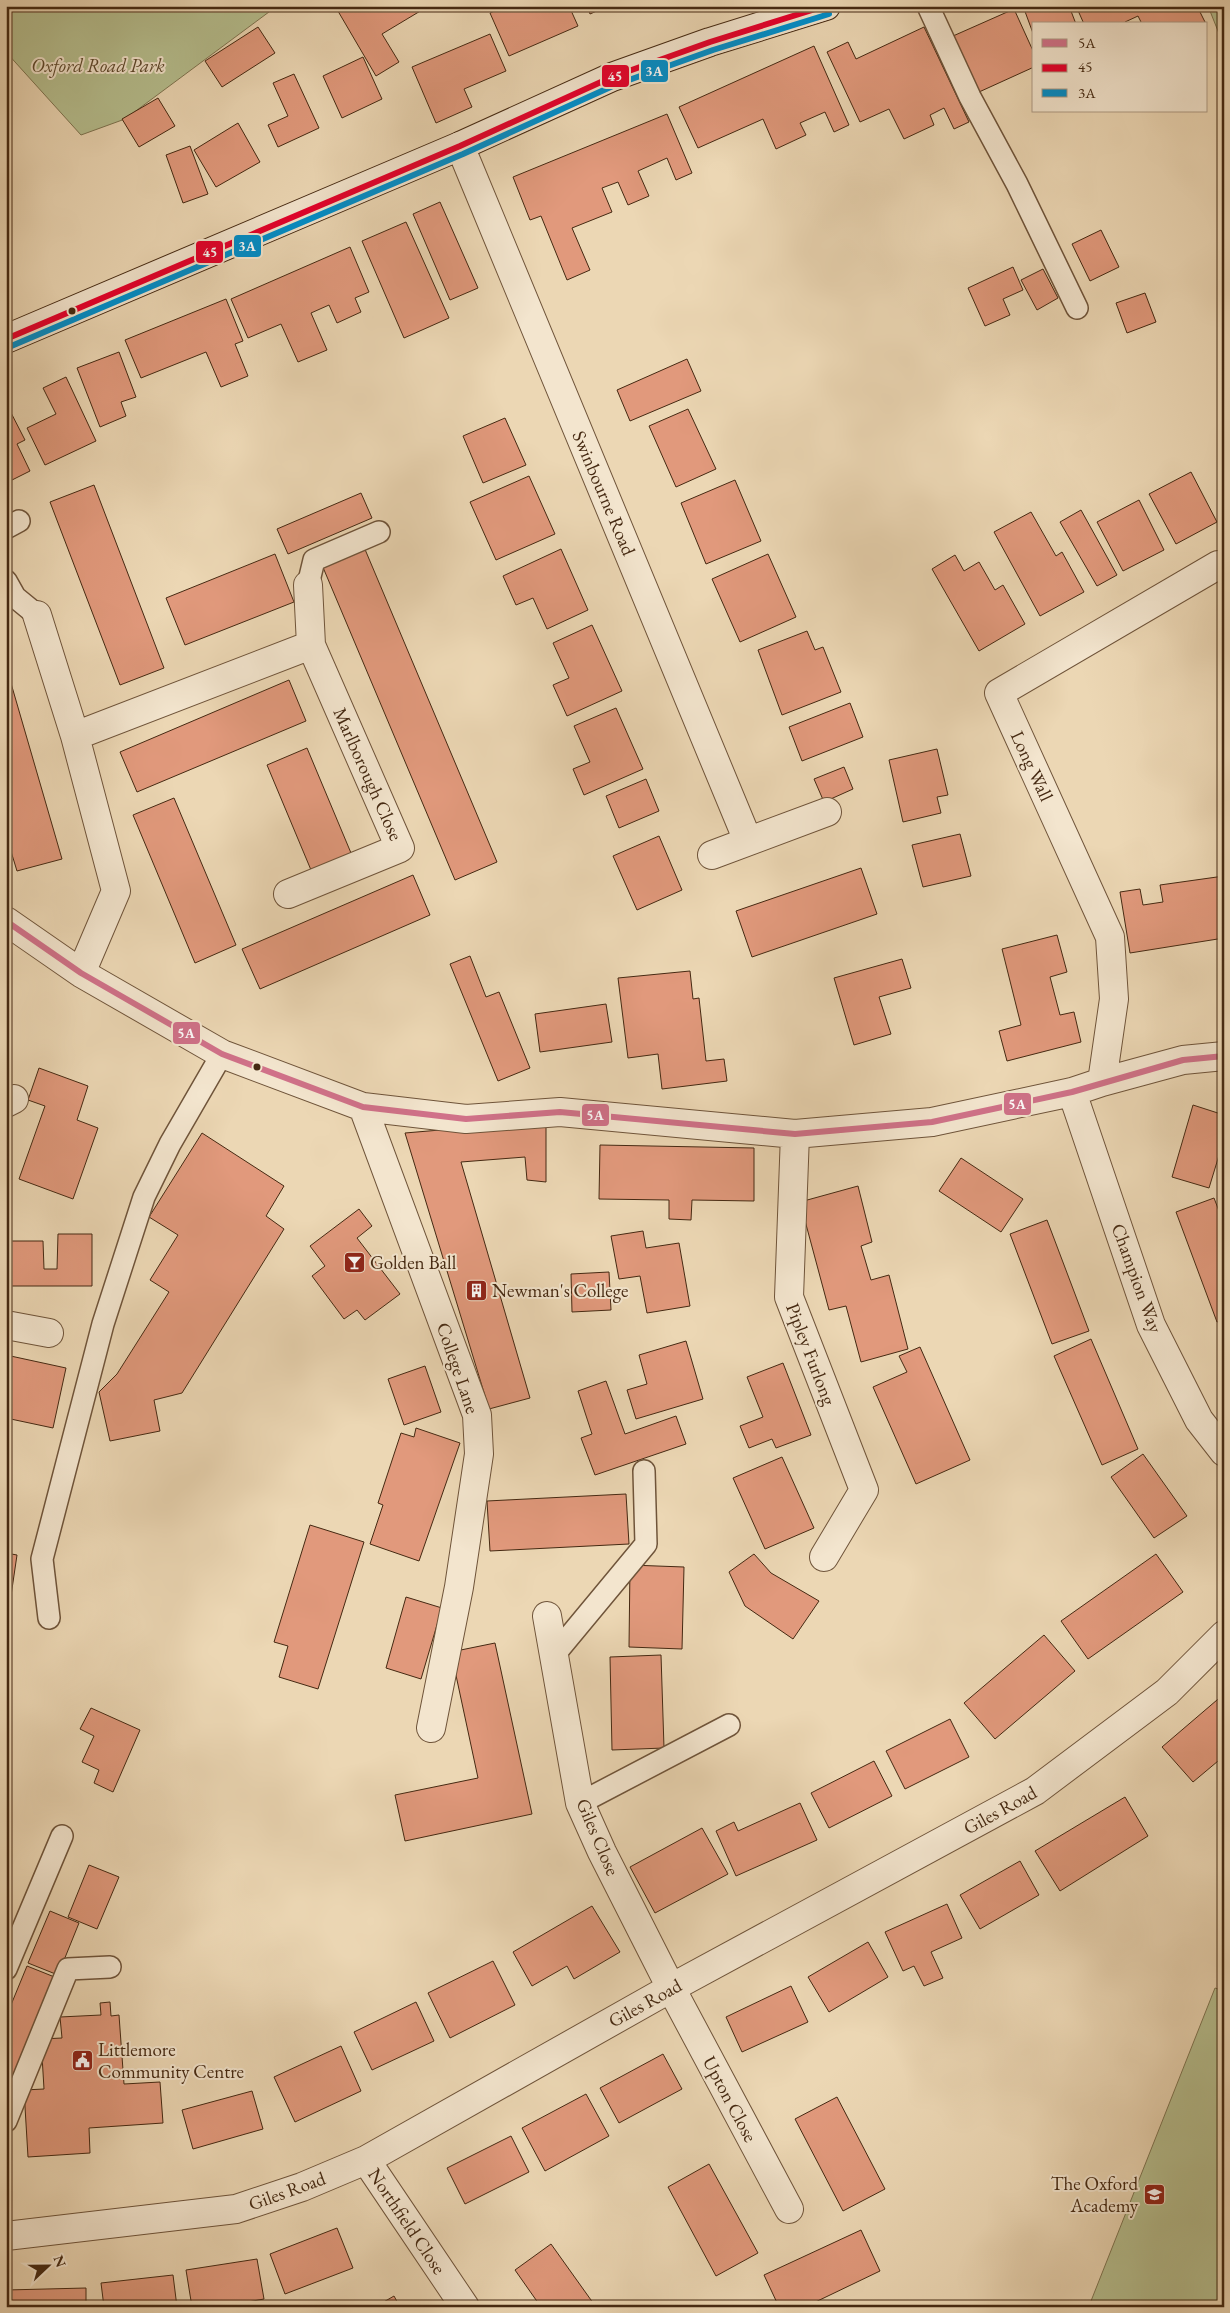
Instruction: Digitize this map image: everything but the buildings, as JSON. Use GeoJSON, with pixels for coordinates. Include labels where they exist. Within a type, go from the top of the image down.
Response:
{"type":"FeatureCollection","features":[{"type":"Feature","properties":{"kind":"street"},"geometry":{"type":"LineString","coordinates":[[6,338],[460,146],[612,77],[710,42],[826,6]]}},
{"type":"Feature","properties":{"kind":"street","name":"Swinbourne Road"},"geometry":{"type":"LineString","coordinates":[[460,146],[748,841]]}},
{"type":"Feature","properties":{"kind":"street","name":"Long Wall"},"geometry":{"type":"LineString","coordinates":[[1102,1082],[1114,998],[1110,937],[999,693],[1218,565]]}},
{"type":"Feature","properties":{"kind":"street","name":"Marlborough Close"},"geometry":{"type":"LineString","coordinates":[[288,894],[400,848],[311,644],[308,585]]}},
{"type":"Feature","properties":{"kind":"street"},"geometry":{"type":"LineString","coordinates":[[37,614],[75,736],[116,891],[81,973]]}},
{"type":"Feature","properties":{"kind":"street"},"geometry":{"type":"LineString","coordinates":[[75,736],[311,644]]}},
{"type":"Feature","properties":{"kind":"street"},"geometry":{"type":"LineString","coordinates":[[712,855],[827,812]]}},
{"type":"Feature","properties":{"kind":"street"},"geometry":{"type":"LineString","coordinates":[[6,921],[81,973],[222,1054],[363,1107],[466,1118],[560,1112],[795,1134],[932,1122],[1072,1092],[1183,1060],[1224,1056]]}},
{"type":"Feature","properties":{"kind":"street","name":"Champion Way"},"geometry":{"type":"LineString","coordinates":[[1072,1092],[1151,1324],[1199,1420],[1224,1452]]}},
{"type":"Feature","properties":{"kind":"street","name":"College Lane"},"geometry":{"type":"LineString","coordinates":[[363,1107],[477,1415],[479,1454],[459,1587],[431,1728]]}},
{"type":"Feature","properties":{"kind":"street","name":"Pipley Furlong"},"geometry":{"type":"LineString","coordinates":[[795,1134],[789,1297],[864,1490],[824,1557]]}},
{"type":"Feature","properties":{"kind":"street"},"geometry":{"type":"LineString","coordinates":[[6,1325],[49,1333]]}},
{"type":"Feature","properties":{"kind":"street","name":"Giles Close"},"geometry":{"type":"LineString","coordinates":[[547,1616],[580,1803],[602,1852],[671,1988]]}},
{"type":"Feature","properties":{"kind":"street","name":"Giles Road"},"geometry":{"type":"LineString","coordinates":[[6,2236],[236,2209],[302,2187],[366,2160],[671,1988],[1035,1792],[1167,1692],[1224,1635]]}},
{"type":"Feature","properties":{"kind":"street","name":"Upton Close"},"geometry":{"type":"LineString","coordinates":[[671,1988],[789,2210]]}},
{"type":"Feature","properties":{"kind":"street","name":"Northfield Close"},"geometry":{"type":"LineString","coordinates":[[366,2160],[465,2307]]}},
{"type":"Feature","properties":{"kind":"lane"},"geometry":{"type":"LineString","coordinates":[[928,6],[970,97],[1017,184],[1076,308]]}},
{"type":"Feature","properties":{"kind":"lane"},"geometry":{"type":"LineString","coordinates":[[308,585],[314,560],[379,532]]}},
{"type":"Feature","properties":{"kind":"lane"},"geometry":{"type":"LineString","coordinates":[[6,581],[15,598],[37,614]]}},
{"type":"Feature","properties":{"kind":"lane"},"geometry":{"type":"LineString","coordinates":[[49,1618],[42,1559],[103,1324],[144,1197],[170,1144],[222,1054]]}},
{"type":"Feature","properties":{"kind":"lane"},"geometry":{"type":"LineString","coordinates":[[554,1655],[646,1544],[644,1471]]}},
{"type":"Feature","properties":{"kind":"lane"},"geometry":{"type":"LineString","coordinates":[[580,1803],[729,1725]]}},
{"type":"Feature","properties":{"kind":"lane"},"geometry":{"type":"LineString","coordinates":[[6,1969],[62,1836]]}},
{"type":"Feature","properties":{"kind":"lane"},"geometry":{"type":"LineString","coordinates":[[6,2121],[68,1969],[110,1967]]}},
{"type":"Feature","properties":{"kind":"green space","name":"Oxford Road Park"},"geometry":{"type":"Polygon","coordinates":[[[6,6],[277,6],[125,119],[81,135],[6,52],[6,6]]]}},
{"type":"Feature","properties":{"kind":"green space"},"geometry":{"type":"Polygon","coordinates":[[[1208,6],[1224,6],[1224,46],[1208,6]]]}},
{"type":"Feature","properties":{"kind":"green space"},"geometry":{"type":"Polygon","coordinates":[[[1215,1988],[1224,1991],[1224,2307],[1108,2307],[1091,2301],[1215,1988]]]}},
{"type":"Feature","properties":{"kind":"transit line","name":"45"},"geometry":{"type":"LineString","coordinates":[[6,339],[460,146],[612,77],[710,42],[825,6]]}},
{"type":"Feature","properties":{"kind":"transit line","name":"3A"},"geometry":{"type":"LineString","coordinates":[[9,347],[463,154],[615,85],[713,50],[829,14]]}},
{"type":"Feature","properties":{"kind":"transit line","name":"5A"},"geometry":{"type":"LineString","coordinates":[[6,921],[81,973],[222,1054],[363,1107],[466,1119],[560,1112],[795,1134],[932,1122],[1072,1092],[1183,1060],[1224,1056]]}},
{"type":"Feature","properties":{"kind":"place","name":"Golden Ball"},"geometry":{"type":"Point","coordinates":[354,1262]}},
{"type":"Feature","properties":{"kind":"place","name":"Newman's College"},"geometry":{"type":"Point","coordinates":[476,1290]}},
{"type":"Feature","properties":{"kind":"place","name":"Littlemore Community Centre"},"geometry":{"type":"Point","coordinates":[82,2060]}},
{"type":"Feature","properties":{"kind":"place","name":"The Oxford Academy"},"geometry":{"type":"Point","coordinates":[1154,2194]}}]}
